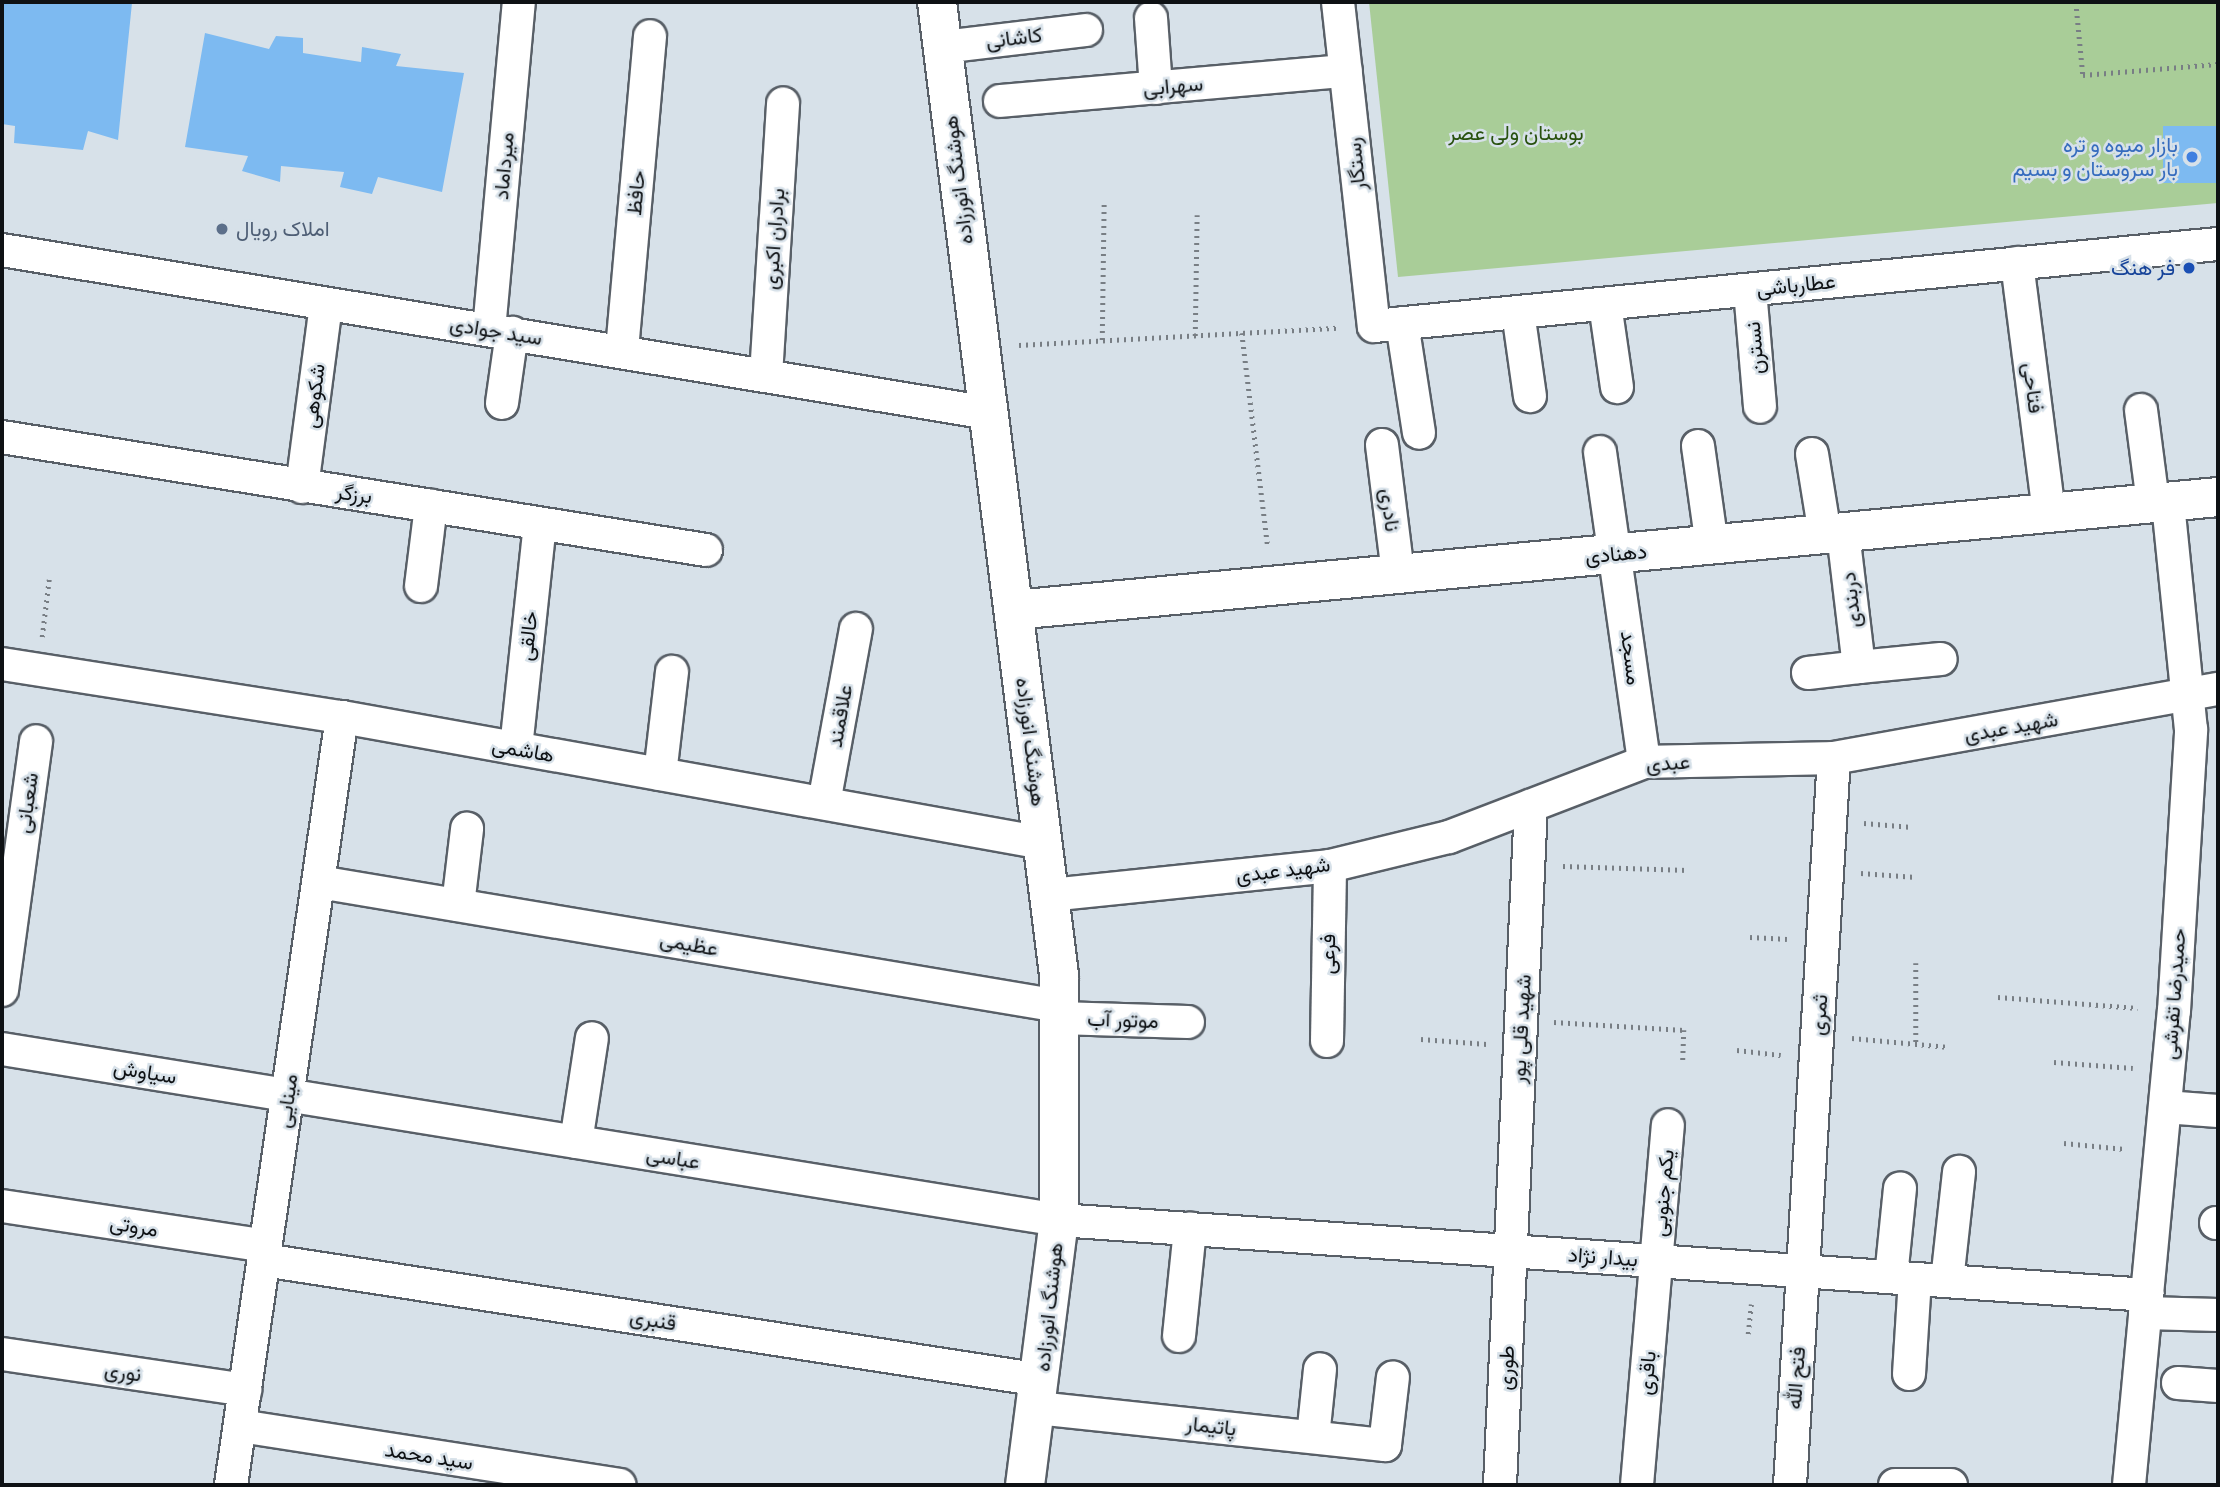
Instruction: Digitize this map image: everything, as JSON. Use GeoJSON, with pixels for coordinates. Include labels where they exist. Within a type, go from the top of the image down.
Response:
{"type":"FeatureCollection","features":[{"type":"Feature","properties":{"kind":"main road","name":"هوشنگ انورزاده"},"geometry":{"type":"LineString","coordinates":[[937,2],[978,348],[989,413],[1050,895],[1059,1012],[1059,1220],[1039,1394],[1025,1485]]}},
{"type":"Feature","properties":{"kind":"main road","name":"دهنادی"},"geometry":{"type":"LineString","coordinates":[[1014,610],[2218,497]]}},
{"type":"Feature","properties":{"kind":"street","name":"میرداماد"},"geometry":{"type":"LineString","coordinates":[[502,403],[500,332],[519,2]]}},
{"type":"Feature","properties":{"kind":"street","name":"رستگار"},"geometry":{"type":"LineString","coordinates":[[1338,2],[1346,71],[1388,325],[1419,433]]}},
{"type":"Feature","properties":{"kind":"street"},"geometry":{"type":"LineString","coordinates":[[1150,18],[1156,88]]}},
{"type":"Feature","properties":{"kind":"street","name":"کاشانی"},"geometry":{"type":"LineString","coordinates":[[943,47],[1086,30]]}},
{"type":"Feature","properties":{"kind":"street","name":"حافظ"},"geometry":{"type":"LineString","coordinates":[[622,350],[650,36]]}},
{"type":"Feature","properties":{"kind":"street","name":"سهرابی"},"geometry":{"type":"LineString","coordinates":[[1000,101],[1346,71]]}},
{"type":"Feature","properties":{"kind":"street","name":"برادران اکبری"},"geometry":{"type":"LineString","coordinates":[[766,375],[783,104]]}},
{"type":"Feature","properties":{"kind":"street","name":"عطارباشی"},"geometry":{"type":"LineString","coordinates":[[1388,325],[2218,244]]}},
{"type":"Feature","properties":{"kind":"street","name":"سید جوادی"},"geometry":{"type":"LineString","coordinates":[[2,250],[326,305],[622,350],[989,413]]}},
{"type":"Feature","properties":{"kind":"street","name":"فتاحی"},"geometry":{"type":"LineString","coordinates":[[2017,263],[2049,513]]}},
{"type":"Feature","properties":{"kind":"street","name":"نسترن"},"geometry":{"type":"LineString","coordinates":[[1750,290],[1760,407]]}},
{"type":"Feature","properties":{"kind":"street"},"geometry":{"type":"LineString","coordinates":[[1605,304],[1617,387]]}},
{"type":"Feature","properties":{"kind":"street","name":"شکوهی"},"geometry":{"type":"LineString","coordinates":[[302,487],[326,305]]}},
{"type":"Feature","properties":{"kind":"street"},"geometry":{"type":"LineString","coordinates":[[1518,312],[1530,396]]}},
{"type":"Feature","properties":{"kind":"street","name":"حمیدرضا تفرشی"},"geometry":{"type":"LineString","coordinates":[[2129,1485],[2174,1011],[2191,730],[2203,692],[2141,410]]}},
{"type":"Feature","properties":{"kind":"street","name":"برزگر"},"geometry":{"type":"LineString","coordinates":[[2,437],[706,550]]}},
{"type":"Feature","properties":{"kind":"street","name":"نادری"},"geometry":{"type":"LineString","coordinates":[[1382,445],[1398,574]]}},
{"type":"Feature","properties":{"kind":"street"},"geometry":{"type":"LineString","coordinates":[[1698,446],[1712,545]]}},
{"type":"Feature","properties":{"kind":"street","name":"مسجد"},"geometry":{"type":"LineString","coordinates":[[1601,452],[1618,553],[1644,762]]}},
{"type":"Feature","properties":{"kind":"street","name":"دربندی"},"geometry":{"type":"LineString","coordinates":[[1812,454],[1834,533],[1858,667]]}},
{"type":"Feature","properties":{"kind":"street"},"geometry":{"type":"LineString","coordinates":[[421,586],[431,506]]}},
{"type":"Feature","properties":{"kind":"street","name":"خالقی"},"geometry":{"type":"LineString","coordinates":[[516,748],[540,524]]}},
{"type":"Feature","properties":{"kind":"street","name":"علاقمند"},"geometry":{"type":"LineString","coordinates":[[824,803],[856,629]]}},
{"type":"Feature","properties":{"kind":"street"},"geometry":{"type":"LineString","coordinates":[[1808,673],[1941,659]]}},
{"type":"Feature","properties":{"kind":"street","name":"هاشمی"},"geometry":{"type":"LineString","coordinates":[[2,664],[342,717],[1043,843]]}},
{"type":"Feature","properties":{"kind":"street"},"geometry":{"type":"LineString","coordinates":[[660,774],[672,672]]}},
{"type":"Feature","properties":{"kind":"street","name":"شهید عبدی"},"geometry":{"type":"LineString","coordinates":[[1834,758],[2203,692]]}},
{"type":"Feature","properties":{"kind":"street","name":"مینایی"},"geometry":{"type":"LineString","coordinates":[[231,1485],[342,717]]}},
{"type":"Feature","properties":{"kind":"street","name":"شعبانی"},"geometry":{"type":"LineString","coordinates":[[2,990],[36,741]]}},
{"type":"Feature","properties":{"kind":"street","name":"عبدی"},"geometry":{"type":"LineString","coordinates":[[1520,810],[1644,762],[1834,758]]}},
{"type":"Feature","properties":{"kind":"street","name":"ثمری"},"geometry":{"type":"LineString","coordinates":[[1803,1271],[1834,758]]}},
{"type":"Feature","properties":{"kind":"street","name":"شهید عبدی"},"geometry":{"type":"LineString","coordinates":[[1050,895],[1329,866],[1450,837],[1520,810]]}},
{"type":"Feature","properties":{"kind":"street","name":"شهید قلی پور"},"geometry":{"type":"LineString","coordinates":[[1511,1251],[1528,865],[1520,810]]}},
{"type":"Feature","properties":{"kind":"street"},"geometry":{"type":"LineString","coordinates":[[458,905],[467,830]]}},
{"type":"Feature","properties":{"kind":"street","name":"فرعی"},"geometry":{"type":"LineString","coordinates":[[1327,1041],[1329,866]]}},
{"type":"Feature","properties":{"kind":"street","name":"عظیمی"},"geometry":{"type":"LineString","coordinates":[[319,882],[1059,1012]]}},
{"type":"Feature","properties":{"kind":"street","name":"موتور آب"},"geometry":{"type":"LineString","coordinates":[[1059,1012],[1188,1022]]}},
{"type":"Feature","properties":{"kind":"street"},"geometry":{"type":"LineString","coordinates":[[576,1142],[592,1038]]}},
{"type":"Feature","properties":{"kind":"street","name":"سیاوش"},"geometry":{"type":"LineString","coordinates":[[2,1049],[288,1095]]}},
{"type":"Feature","properties":{"kind":"street","name":"عباسی"},"geometry":{"type":"LineString","coordinates":[[288,1095],[1059,1220]]}},
{"type":"Feature","properties":{"kind":"street"},"geometry":{"type":"LineString","coordinates":[[2165,1107],[2218,1111]]}},
{"type":"Feature","properties":{"kind":"street","name":"یکم جنوبی"},"geometry":{"type":"LineString","coordinates":[[1657,1261],[1668,1125]]}},
{"type":"Feature","properties":{"kind":"street"},"geometry":{"type":"LineString","coordinates":[[1947,1281],[1959,1172]]}},
{"type":"Feature","properties":{"kind":"street"},"geometry":{"type":"LineString","coordinates":[[1900,1188],[1909,1374]]}},
{"type":"Feature","properties":{"kind":"street","name":"مروتی"},"geometry":{"type":"LineString","coordinates":[[2,1206],[265,1253]]}},
{"type":"Feature","properties":{"kind":"street","name":"بیدار نژاد"},"geometry":{"type":"LineString","coordinates":[[1059,1220],[1947,1281],[2218,1315]]}},
{"type":"Feature","properties":{"kind":"street"},"geometry":{"type":"LineString","coordinates":[[1179,1336],[1190,1229]]}},
{"type":"Feature","properties":{"kind":"street","name":"طوری"},"geometry":{"type":"LineString","coordinates":[[1500,1485],[1511,1251]]}},
{"type":"Feature","properties":{"kind":"street","name":"قنبری"},"geometry":{"type":"LineString","coordinates":[[265,1253],[1039,1394]]}},
{"type":"Feature","properties":{"kind":"street","name":"باقری"},"geometry":{"type":"LineString","coordinates":[[1637,1485],[1657,1261]]}},
{"type":"Feature","properties":{"kind":"street","name":"فتح الله"},"geometry":{"type":"LineString","coordinates":[[1790,1485],[1803,1271]]}},
{"type":"Feature","properties":{"kind":"street","name":"نوری"},"geometry":{"type":"LineString","coordinates":[[2,1354],[245,1390]]}},
{"type":"Feature","properties":{"kind":"street"},"geometry":{"type":"LineString","coordinates":[[1313,1437],[1320,1369]]}},
{"type":"Feature","properties":{"kind":"street","name":"پاتیمار"},"geometry":{"type":"LineString","coordinates":[[1039,1394],[1313,1437],[1385,1445],[1393,1377]]}},
{"type":"Feature","properties":{"kind":"street"},"geometry":{"type":"LineString","coordinates":[[2178,1383],[2218,1386]]}},
{"type":"Feature","properties":{"kind":"street","name":"سید محمد"},"geometry":{"type":"LineString","coordinates":[[240,1426],[619,1485]]}},
{"type":"Feature","properties":{"kind":"street"},"geometry":{"type":"LineString","coordinates":[[1895,1485],[1951,1485]]}},
{"type":"Feature","properties":{"kind":"path"},"geometry":{"type":"LineString","coordinates":[[2076,2],[2083,75],[2218,64]]}},
{"type":"Feature","properties":{"kind":"path"},"geometry":{"type":"LineString","coordinates":[[1102,341],[1104,204]]}},
{"type":"Feature","properties":{"kind":"path"},"geometry":{"type":"LineString","coordinates":[[1195,336],[1197,215]]}},
{"type":"Feature","properties":{"kind":"path"},"geometry":{"type":"LineString","coordinates":[[978,348],[1388,325]]}},
{"type":"Feature","properties":{"kind":"path"},"geometry":{"type":"LineString","coordinates":[[1242,333],[1272,586]]}},
{"type":"Feature","properties":{"kind":"path"},"geometry":{"type":"LineString","coordinates":[[37,669],[49,579]]}},
{"type":"Feature","properties":{"kind":"path"},"geometry":{"type":"LineString","coordinates":[[1830,821],[1912,827]]}},
{"type":"Feature","properties":{"kind":"path"},"geometry":{"type":"LineString","coordinates":[[1528,865],[1688,870]]}},
{"type":"Feature","properties":{"kind":"path"},"geometry":{"type":"LineString","coordinates":[[1827,870],[1916,877]]}},
{"type":"Feature","properties":{"kind":"path"},"geometry":{"type":"LineString","coordinates":[[1916,962],[1916,1044]]}},
{"type":"Feature","properties":{"kind":"path"},"geometry":{"type":"LineString","coordinates":[[1998,997],[2174,1011]]}},
{"type":"Feature","properties":{"kind":"path"},"geometry":{"type":"LineString","coordinates":[[1421,1039],[1520,1033],[1684,1030],[1683,1064]]}},
{"type":"Feature","properties":{"kind":"path"},"geometry":{"type":"LineString","coordinates":[[1737,1050],[1916,1044],[1949,1047]]}},
{"type":"Feature","properties":{"kind":"path"},"geometry":{"type":"LineString","coordinates":[[2054,1062],[2169,1070]]}},
{"type":"Feature","properties":{"kind":"path"},"geometry":{"type":"LineString","coordinates":[[2064,1143],[2161,1153]]}},
{"type":"Feature","properties":{"kind":"green space","name":"بوستان ولی عصر"},"geometry":{"type":"Polygon","coordinates":[[[1369,2],[2218,2],[2218,203],[1398,277],[1369,2]]]}},
{"type":"Feature","properties":{"kind":"building"},"geometry":{"type":"Polygon","coordinates":[[[2,2],[132,3],[118,140],[88,131],[83,150],[14,143],[15,126],[2,124],[2,2]]]}},
{"type":"Feature","properties":{"kind":"building"},"geometry":{"type":"Polygon","coordinates":[[[205,33],[269,49],[276,36],[303,38],[303,53],[361,62],[362,47],[401,54],[396,66],[464,73],[442,192],[378,177],[372,194],[340,187],[344,172],[281,166],[280,182],[242,171],[248,156],[185,147],[205,33]]]}},
{"type":"Feature","properties":{"kind":"building","name":"بازار میوه و تره بار سروستان و بسیم"},"geometry":{"type":"Polygon","coordinates":[[[2163,126],[2218,126],[2218,183],[2163,183],[2163,126]]]}},
{"type":"Feature","properties":{"kind":"place","name":"بازار میوه و تره بار سروستان و بسیم"},"geometry":{"type":"Point","coordinates":[2192,157]}},
{"type":"Feature","properties":{"kind":"place","name":"املاک رویال"},"geometry":{"type":"Point","coordinates":[222,229]}},
{"type":"Feature","properties":{"kind":"place","name":"فر هنگ"},"geometry":{"type":"Point","coordinates":[2189,268]}}]}
